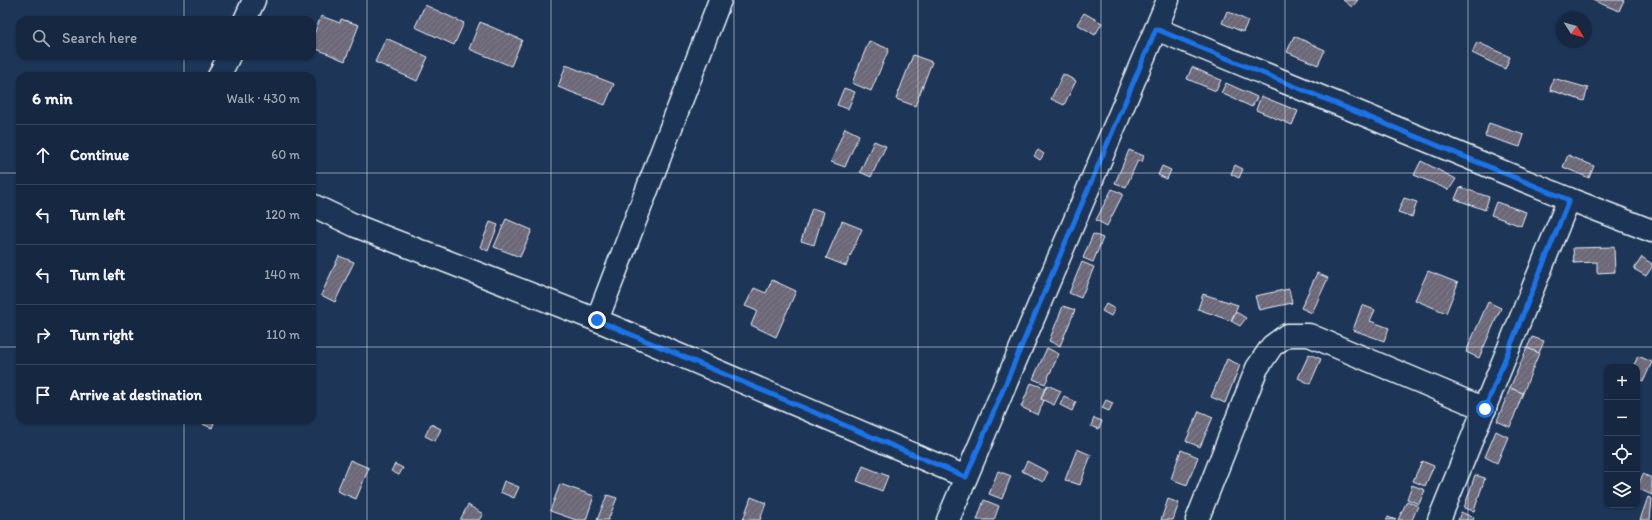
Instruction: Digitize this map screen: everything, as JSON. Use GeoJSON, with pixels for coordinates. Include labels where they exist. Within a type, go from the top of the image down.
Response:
{"type":"FeatureCollection","features":[{"type":"Feature","properties":{"kind":"street"},"geometry":{"type":"LineString","coordinates":[[247,16],[254,0]]}},
{"type":"Feature","properties":{"kind":"street"},"geometry":{"type":"LineString","coordinates":[[597,320],[720,0]]}},
{"type":"Feature","properties":{"kind":"street"},"geometry":{"type":"LineString","coordinates":[[948,520],[1168,0]]}},
{"type":"Feature","properties":{"kind":"street"},"geometry":{"type":"LineString","coordinates":[[1156,29],[1569,200],[1652,231]]}},
{"type":"Feature","properties":{"kind":"street"},"geometry":{"type":"LineString","coordinates":[[222,72],[226,60]]}},
{"type":"Feature","properties":{"kind":"street"},"geometry":{"type":"LineString","coordinates":[[1439,520],[1569,200]]}},
{"type":"Feature","properties":{"kind":"street"},"geometry":{"type":"LineString","coordinates":[[316,207],[356,226],[597,320],[966,477]]}},
{"type":"Feature","properties":{"kind":"street"},"geometry":{"type":"LineString","coordinates":[[1197,520],[1257,368],[1272,346],[1287,335],[1309,335],[1485,409]]}},
{"type":"Feature","properties":{"kind":"building"},"geometry":{"type":"Polygon","coordinates":[[[1343,0],[1358,0],[1352,7],[1343,0]]]}},
{"type":"Feature","properties":{"kind":"building"},"geometry":{"type":"Polygon","coordinates":[[[1592,0],[1624,0],[1619,11],[1592,0]]]}},
{"type":"Feature","properties":{"kind":"building"},"geometry":{"type":"Polygon","coordinates":[[[425,5],[464,23],[454,45],[415,27],[425,5]]]}},
{"type":"Feature","properties":{"kind":"building"},"geometry":{"type":"Polygon","coordinates":[[[1227,11],[1248,21],[1243,32],[1222,23],[1227,11]]]}},
{"type":"Feature","properties":{"kind":"building"},"geometry":{"type":"Polygon","coordinates":[[[1084,13],[1102,23],[1095,35],[1077,24],[1084,13]]]}},
{"type":"Feature","properties":{"kind":"building"},"geometry":{"type":"Polygon","coordinates":[[[321,16],[340,23],[341,19],[359,25],[345,61],[316,49],[316,29],[321,16]]]}},
{"type":"Feature","properties":{"kind":"building"},"geometry":{"type":"Polygon","coordinates":[[[480,22],[522,40],[511,66],[469,49],[480,22]]]}},
{"type":"Feature","properties":{"kind":"building"},"geometry":{"type":"Polygon","coordinates":[[[1294,36],[1325,50],[1318,65],[1287,52],[1294,36]]]}},
{"type":"Feature","properties":{"kind":"building"},"geometry":{"type":"Polygon","coordinates":[[[386,38],[428,57],[417,81],[375,62],[386,38]]]}},
{"type":"Feature","properties":{"kind":"building"},"geometry":{"type":"Polygon","coordinates":[[[869,41],[889,49],[871,91],[852,83],[869,41]]]}},
{"type":"Feature","properties":{"kind":"building"},"geometry":{"type":"Polygon","coordinates":[[[1477,42],[1510,57],[1505,69],[1472,53],[1477,42]]]}},
{"type":"Feature","properties":{"kind":"building"},"geometry":{"type":"Polygon","coordinates":[[[913,55],[932,62],[915,106],[896,99],[913,55]]]}},
{"type":"Feature","properties":{"kind":"building"},"geometry":{"type":"Polygon","coordinates":[[[566,65],[614,84],[605,105],[558,87],[566,65]]]}},
{"type":"Feature","properties":{"kind":"building"},"geometry":{"type":"Polygon","coordinates":[[[1192,67],[1221,80],[1216,91],[1187,79],[1192,67]]]}},
{"type":"Feature","properties":{"kind":"building"},"geometry":{"type":"Polygon","coordinates":[[[1063,74],[1076,81],[1064,105],[1051,99],[1063,74]]]}},
{"type":"Feature","properties":{"kind":"building"},"geometry":{"type":"Polygon","coordinates":[[[1553,78],[1588,88],[1584,101],[1550,90],[1553,78]]]}},
{"type":"Feature","properties":{"kind":"building"},"geometry":{"type":"Polygon","coordinates":[[[1226,83],[1257,97],[1252,107],[1221,93],[1226,83]]]}},
{"type":"Feature","properties":{"kind":"building"},"geometry":{"type":"Polygon","coordinates":[[[844,88],[855,92],[848,109],[837,105],[844,88]]]}},
{"type":"Feature","properties":{"kind":"building"},"geometry":{"type":"Polygon","coordinates":[[[1261,96],[1298,111],[1292,125],[1256,110],[1261,96]]]}},
{"type":"Feature","properties":{"kind":"building"},"geometry":{"type":"Polygon","coordinates":[[[1489,123],[1524,135],[1520,147],[1485,136],[1489,123]]]}},
{"type":"Feature","properties":{"kind":"building"},"geometry":{"type":"Polygon","coordinates":[[[845,128],[859,135],[845,167],[831,162],[845,128]]]}},
{"type":"Feature","properties":{"kind":"building"},"geometry":{"type":"Polygon","coordinates":[[[874,141],[886,146],[871,177],[860,172],[874,141]]]}},
{"type":"Feature","properties":{"kind":"building"},"geometry":{"type":"Polygon","coordinates":[[[1038,150],[1044,154],[1040,160],[1034,156],[1038,150]]]}},
{"type":"Feature","properties":{"kind":"building"},"geometry":{"type":"Polygon","coordinates":[[[1129,150],[1144,156],[1142,162],[1138,160],[1126,187],[1115,183],[1129,150]]]}},
{"type":"Feature","properties":{"kind":"building"},"geometry":{"type":"Polygon","coordinates":[[[1568,155],[1594,166],[1589,178],[1563,167],[1568,155]]]}},
{"type":"Feature","properties":{"kind":"building"},"geometry":{"type":"Polygon","coordinates":[[[1421,161],[1456,179],[1449,190],[1414,175],[1421,161]]]}},
{"type":"Feature","properties":{"kind":"building"},"geometry":{"type":"Polygon","coordinates":[[[1235,165],[1243,169],[1239,178],[1231,174],[1235,165]]]}},
{"type":"Feature","properties":{"kind":"building"},"geometry":{"type":"Polygon","coordinates":[[[1162,166],[1171,170],[1167,179],[1158,175],[1162,166]]]}},
{"type":"Feature","properties":{"kind":"building"},"geometry":{"type":"Polygon","coordinates":[[[1460,187],[1489,197],[1485,210],[1455,199],[1460,187]]]}},
{"type":"Feature","properties":{"kind":"building"},"geometry":{"type":"Polygon","coordinates":[[[1112,189],[1123,194],[1107,226],[1096,220],[1112,189]]]}},
{"type":"Feature","properties":{"kind":"building"},"geometry":{"type":"Polygon","coordinates":[[[1404,198],[1417,202],[1412,217],[1398,212],[1404,198]]]}},
{"type":"Feature","properties":{"kind":"building"},"geometry":{"type":"Polygon","coordinates":[[[1496,202],[1526,212],[1521,226],[1491,215],[1496,202]]]}},
{"type":"Feature","properties":{"kind":"building"},"geometry":{"type":"Polygon","coordinates":[[[812,208],[824,212],[814,245],[801,241],[812,208]]]}},
{"type":"Feature","properties":{"kind":"building"},"geometry":{"type":"Polygon","coordinates":[[[506,219],[532,230],[520,257],[494,247],[506,219]]]}},
{"type":"Feature","properties":{"kind":"building"},"geometry":{"type":"Polygon","coordinates":[[[842,221],[862,229],[846,266],[826,258],[842,221]]]}},
{"type":"Feature","properties":{"kind":"building"},"geometry":{"type":"Polygon","coordinates":[[[490,222],[498,225],[488,251],[480,247],[490,222]]]}},
{"type":"Feature","properties":{"kind":"building"},"geometry":{"type":"Polygon","coordinates":[[[1093,234],[1103,238],[1093,262],[1083,258],[1093,234]]]}},
{"type":"Feature","properties":{"kind":"building"},"geometry":{"type":"Polygon","coordinates":[[[1614,247],[1615,272],[1597,273],[1597,262],[1574,263],[1573,248],[1614,247]]]}},
{"type":"Feature","properties":{"kind":"building"},"geometry":{"type":"Polygon","coordinates":[[[339,256],[354,262],[335,302],[321,295],[339,256]]]}},
{"type":"Feature","properties":{"kind":"building"},"geometry":{"type":"Polygon","coordinates":[[[1642,257],[1652,264],[1652,267],[1646,276],[1634,269],[1642,257]]]}},
{"type":"Feature","properties":{"kind":"building"},"geometry":{"type":"Polygon","coordinates":[[[1082,262],[1094,267],[1081,298],[1069,293],[1082,262]]]}},
{"type":"Feature","properties":{"kind":"building"},"geometry":{"type":"Polygon","coordinates":[[[1428,271],[1458,283],[1446,313],[1415,300],[1428,271]]]}},
{"type":"Feature","properties":{"kind":"building"},"geometry":{"type":"Polygon","coordinates":[[[1317,273],[1328,278],[1312,313],[1301,308],[1317,273]]]}},
{"type":"Feature","properties":{"kind":"building"},"geometry":{"type":"Polygon","coordinates":[[[772,280],[796,291],[776,337],[751,325],[757,311],[745,306],[754,288],[766,293],[772,280]]]}},
{"type":"Feature","properties":{"kind":"building"},"geometry":{"type":"Polygon","coordinates":[[[1289,289],[1292,303],[1259,310],[1255,296],[1289,289]]]}},
{"type":"Feature","properties":{"kind":"building"},"geometry":{"type":"Polygon","coordinates":[[[1203,294],[1238,305],[1231,321],[1198,309],[1203,294]]]}},
{"type":"Feature","properties":{"kind":"building"},"geometry":{"type":"Polygon","coordinates":[[[1488,302],[1501,308],[1479,358],[1466,352],[1488,302]]]}},
{"type":"Feature","properties":{"kind":"building"},"geometry":{"type":"Polygon","coordinates":[[[1106,304],[1115,309],[1111,316],[1102,311],[1106,304]]]}},
{"type":"Feature","properties":{"kind":"building"},"geometry":{"type":"Polygon","coordinates":[[[1362,305],[1375,310],[1370,321],[1389,328],[1384,341],[1353,330],[1362,305]]]}},
{"type":"Feature","properties":{"kind":"building"},"geometry":{"type":"Polygon","coordinates":[[[1063,306],[1075,310],[1060,346],[1049,341],[1063,306]]]}},
{"type":"Feature","properties":{"kind":"building"},"geometry":{"type":"Polygon","coordinates":[[[1236,312],[1246,318],[1240,326],[1231,321],[1236,312]]]}},
{"type":"Feature","properties":{"kind":"building"},"geometry":{"type":"Polygon","coordinates":[[[1532,337],[1544,341],[1539,353],[1527,348],[1532,337]]]}},
{"type":"Feature","properties":{"kind":"building"},"geometry":{"type":"Polygon","coordinates":[[[1047,348],[1059,354],[1045,384],[1033,379],[1047,348]]]}},
{"type":"Feature","properties":{"kind":"building"},"geometry":{"type":"Polygon","coordinates":[[[1527,348],[1539,353],[1523,393],[1510,388],[1527,348]]]}},
{"type":"Feature","properties":{"kind":"building"},"geometry":{"type":"Polygon","coordinates":[[[1309,354],[1321,359],[1310,384],[1298,378],[1309,354]]]}},
{"type":"Feature","properties":{"kind":"building"},"geometry":{"type":"Polygon","coordinates":[[[1638,356],[1652,362],[1643,382],[1640,380],[1640,364],[1634,364],[1638,356]]]}},
{"type":"Feature","properties":{"kind":"building"},"geometry":{"type":"Polygon","coordinates":[[[1227,359],[1240,365],[1225,403],[1211,397],[1227,359]]]}},
{"type":"Feature","properties":{"kind":"building"},"geometry":{"type":"Polygon","coordinates":[[[1031,383],[1045,388],[1041,399],[1044,400],[1038,415],[1021,407],[1031,383]]]}},
{"type":"Feature","properties":{"kind":"building"},"geometry":{"type":"Polygon","coordinates":[[[1047,385],[1061,391],[1054,405],[1041,399],[1047,385]]]}},
{"type":"Feature","properties":{"kind":"building"},"geometry":{"type":"Polygon","coordinates":[[[1510,388],[1523,393],[1510,427],[1497,421],[1510,388]]]}},
{"type":"Feature","properties":{"kind":"building"},"geometry":{"type":"Polygon","coordinates":[[[1064,396],[1076,402],[1072,411],[1060,405],[1064,396]]]}},
{"type":"Feature","properties":{"kind":"building"},"geometry":{"type":"Polygon","coordinates":[[[1106,400],[1113,403],[1109,411],[1102,408],[1106,400]]]}},
{"type":"Feature","properties":{"kind":"building"},"geometry":{"type":"Polygon","coordinates":[[[1199,411],[1213,417],[1200,447],[1186,441],[1199,411]]]}},
{"type":"Feature","properties":{"kind":"building"},"geometry":{"type":"Polygon","coordinates":[[[1094,418],[1102,421],[1099,429],[1091,426],[1094,418]]]}},
{"type":"Feature","properties":{"kind":"building"},"geometry":{"type":"Polygon","coordinates":[[[202,424],[214,424],[212,428],[202,424]]]}},
{"type":"Feature","properties":{"kind":"building"},"geometry":{"type":"Polygon","coordinates":[[[431,424],[441,429],[435,441],[425,436],[431,424]]]}},
{"type":"Feature","properties":{"kind":"building"},"geometry":{"type":"Polygon","coordinates":[[[1496,431],[1508,437],[1497,463],[1485,457],[1496,431]]]}},
{"type":"Feature","properties":{"kind":"building"},"geometry":{"type":"Polygon","coordinates":[[[1077,449],[1091,455],[1080,485],[1065,480],[1077,449]]]}},
{"type":"Feature","properties":{"kind":"building"},"geometry":{"type":"Polygon","coordinates":[[[1181,450],[1198,457],[1187,485],[1171,479],[1181,450]]]}},
{"type":"Feature","properties":{"kind":"building"},"geometry":{"type":"Polygon","coordinates":[[[350,460],[369,468],[356,499],[337,491],[350,460]]]}},
{"type":"Feature","properties":{"kind":"building"},"geometry":{"type":"Polygon","coordinates":[[[1027,461],[1048,472],[1043,482],[1022,471],[1027,461]]]}},
{"type":"Feature","properties":{"kind":"building"},"geometry":{"type":"Polygon","coordinates":[[[1422,461],[1434,466],[1425,486],[1413,481],[1422,461]]]}},
{"type":"Feature","properties":{"kind":"building"},"geometry":{"type":"Polygon","coordinates":[[[395,464],[403,468],[399,475],[391,471],[395,464]]]}},
{"type":"Feature","properties":{"kind":"building"},"geometry":{"type":"Polygon","coordinates":[[[863,466],[888,476],[882,491],[857,481],[863,466]]]}},
{"type":"Feature","properties":{"kind":"building"},"geometry":{"type":"Polygon","coordinates":[[[998,471],[1011,476],[1002,499],[989,494],[998,471]]]}},
{"type":"Feature","properties":{"kind":"building"},"geometry":{"type":"Polygon","coordinates":[[[1643,474],[1652,478],[1652,495],[1640,489],[1640,481],[1643,474]]]}},
{"type":"Feature","properties":{"kind":"building"},"geometry":{"type":"Polygon","coordinates":[[[1475,475],[1485,478],[1474,511],[1464,508],[1475,475]]]}},
{"type":"Feature","properties":{"kind":"building"},"geometry":{"type":"Polygon","coordinates":[[[504,481],[519,487],[514,498],[500,492],[504,481]]]}},
{"type":"Feature","properties":{"kind":"building"},"geometry":{"type":"Polygon","coordinates":[[[560,484],[594,496],[586,520],[576,520],[550,511],[560,484]]]}},
{"type":"Feature","properties":{"kind":"building"},"geometry":{"type":"Polygon","coordinates":[[[1412,485],[1425,490],[1419,504],[1407,499],[1412,485]]]}},
{"type":"Feature","properties":{"kind":"building"},"geometry":{"type":"Polygon","coordinates":[[[607,495],[617,498],[608,520],[597,520],[607,495]]]}},
{"type":"Feature","properties":{"kind":"building"},"geometry":{"type":"Polygon","coordinates":[[[751,497],[766,503],[760,520],[743,520],[751,497]]]}},
{"type":"Feature","properties":{"kind":"building"},"geometry":{"type":"Polygon","coordinates":[[[1648,497],[1652,499],[1650,520],[1640,520],[1648,497]]]}},
{"type":"Feature","properties":{"kind":"building"},"geometry":{"type":"Polygon","coordinates":[[[1168,499],[1179,503],[1173,520],[1161,520],[1168,499]]]}},
{"type":"Feature","properties":{"kind":"building"},"geometry":{"type":"Polygon","coordinates":[[[984,500],[999,506],[994,520],[977,520],[984,500]]]}},
{"type":"Feature","properties":{"kind":"building"},"geometry":{"type":"Polygon","coordinates":[[[1407,501],[1418,506],[1412,520],[1398,520],[1407,501]]]}},
{"type":"Feature","properties":{"kind":"building"},"geometry":{"type":"Polygon","coordinates":[[[468,505],[483,514],[479,520],[460,520],[468,505]]]}},
{"type":"Feature","properties":{"kind":"building"},"geometry":{"type":"Polygon","coordinates":[[[1461,512],[1474,518],[1473,520],[1458,520],[1461,512]]]}},
{"type":"Feature","properties":{"kind":"building"},"geometry":{"type":"Polygon","coordinates":[[[1388,517],[1396,520],[1386,520],[1388,517]]]}},
{"type":"Feature","properties":{"kind":"route"},"geometry":{"type":"LineString","coordinates":[[597,320],[966,477],[1156,29],[1569,200],[1485,409]]}}]}
